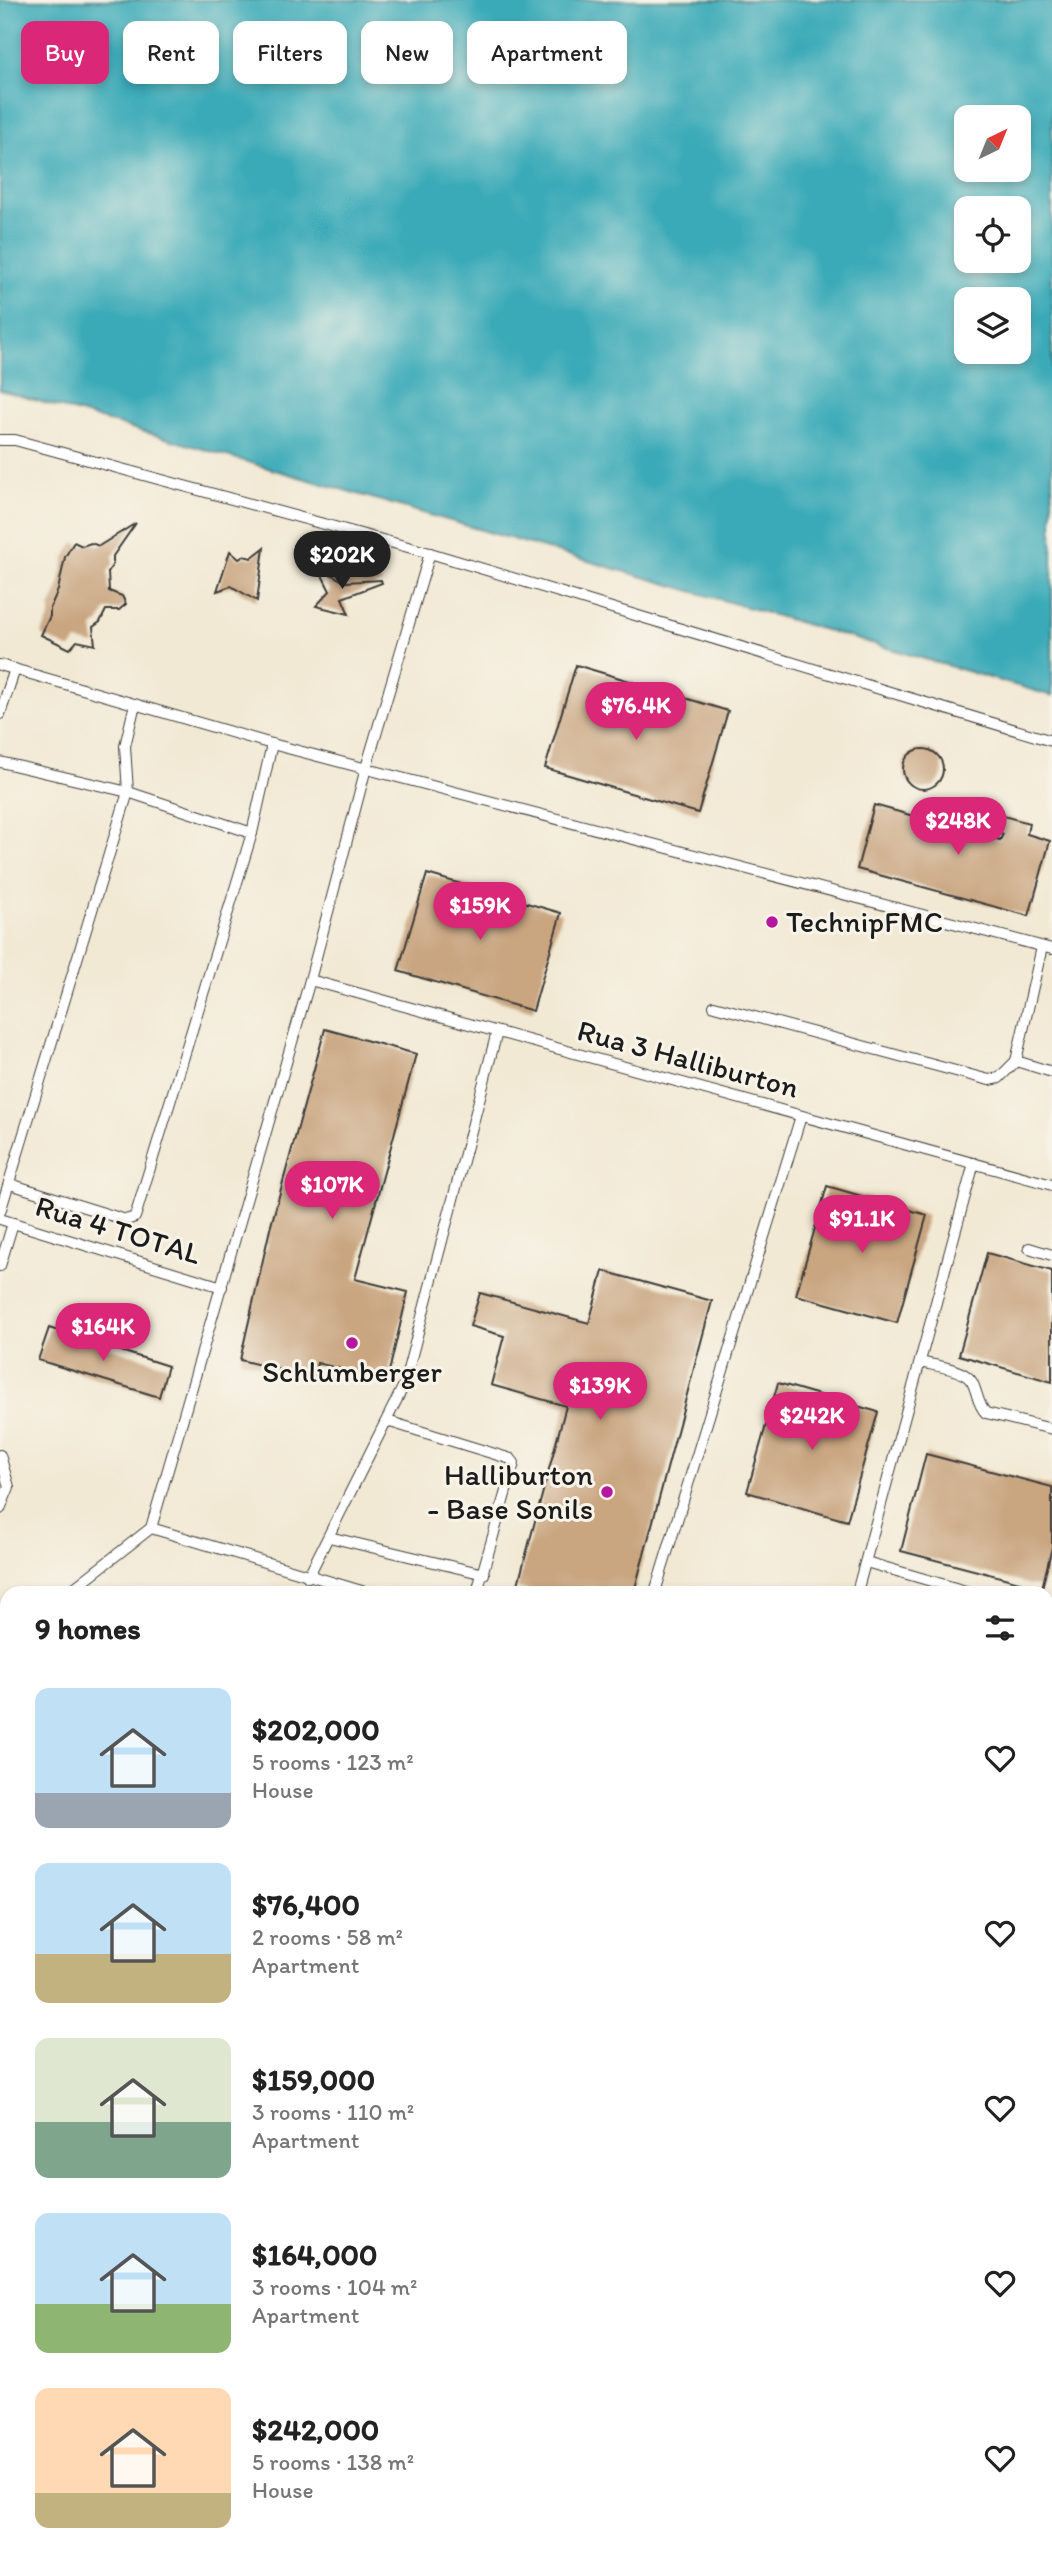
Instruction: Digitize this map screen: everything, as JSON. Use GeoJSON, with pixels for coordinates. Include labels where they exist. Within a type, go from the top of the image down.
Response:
{"type":"FeatureCollection","features":[{"type":"Feature","properties":{"kind":"lane"},"geometry":{"type":"LineString","coordinates":[[0,440],[15,440],[430,553],[1052,741]]}},
{"type":"Feature","properties":{"kind":"lane"},"geometry":{"type":"LineString","coordinates":[[77,1586],[151,1528],[310,981],[366,768],[430,553]]}},
{"type":"Feature","properties":{"kind":"lane"},"geometry":{"type":"LineString","coordinates":[[0,665],[272,744],[1047,948],[1016,1061],[999,1079],[989,1080],[714,1006]]}},
{"type":"Feature","properties":{"kind":"lane"},"geometry":{"type":"LineString","coordinates":[[0,714],[15,669]]}},
{"type":"Feature","properties":{"kind":"lane"},"geometry":{"type":"LineString","coordinates":[[0,1212],[128,792],[125,746],[135,704]]}},
{"type":"Feature","properties":{"kind":"lane"},"geometry":{"type":"LineString","coordinates":[[10,1184],[126,1220],[135,1217],[253,833],[272,744]]}},
{"type":"Feature","properties":{"kind":"lane"},"geometry":{"type":"LineString","coordinates":[[0,762],[128,792],[253,833]]}},
{"type":"Feature","properties":{"kind":"lane","name":"Rua 3 Halliburton"},"geometry":{"type":"LineString","coordinates":[[310,981],[1052,1185]]}},
{"type":"Feature","properties":{"kind":"lane"},"geometry":{"type":"LineString","coordinates":[[308,1577],[404,1385],[497,1032]]}},
{"type":"Feature","properties":{"kind":"lane"},"geometry":{"type":"LineString","coordinates":[[1016,1061],[1052,1072]]}},
{"type":"Feature","properties":{"kind":"lane"},"geometry":{"type":"LineString","coordinates":[[657,1586],[801,1115]]}},
{"type":"Feature","properties":{"kind":"lane"},"geometry":{"type":"LineString","coordinates":[[859,1586],[974,1163]]}},
{"type":"Feature","properties":{"kind":"lane","name":"Rua 4 TOTAL"},"geometry":{"type":"LineString","coordinates":[[0,1219],[222,1287]]}},
{"type":"Feature","properties":{"kind":"lane"},"geometry":{"type":"LineString","coordinates":[[0,1266],[13,1223]]}},
{"type":"Feature","properties":{"kind":"lane"},"geometry":{"type":"LineString","coordinates":[[1030,1248],[1052,1255]]}},
{"type":"Feature","properties":{"kind":"lane"},"geometry":{"type":"LineString","coordinates":[[920,1362],[966,1376],[972,1381],[980,1408],[986,1413],[1052,1429]]}},
{"type":"Feature","properties":{"kind":"lane"},"geometry":{"type":"LineString","coordinates":[[387,1421],[511,1459],[514,1463],[479,1586]]}},
{"type":"Feature","properties":{"kind":"lane"},"geometry":{"type":"LineString","coordinates":[[0,1455],[9,1487],[0,1509]]}},
{"type":"Feature","properties":{"kind":"lane"},"geometry":{"type":"LineString","coordinates":[[151,1528],[342,1586]]}},
{"type":"Feature","properties":{"kind":"lane"},"geometry":{"type":"LineString","coordinates":[[329,1537],[484,1574]]}},
{"type":"Feature","properties":{"kind":"lane"},"geometry":{"type":"LineString","coordinates":[[866,1562],[948,1586]]}},
{"type":"Feature","properties":{"kind":"water"},"geometry":{"type":"Polygon","coordinates":[[[0,0],[1052,0],[1052,696],[0,390],[0,0]]]}},
{"type":"Feature","properties":{"kind":"building"},"geometry":{"type":"Polygon","coordinates":[[[136,523],[113,556],[113,564],[108,572],[109,591],[122,596],[126,604],[119,610],[106,610],[100,622],[93,627],[95,645],[77,641],[70,649],[41,635],[58,590],[65,557],[74,542],[82,546],[91,543],[99,546],[136,523]]]}},
{"type":"Feature","properties":{"kind":"building"},"geometry":{"type":"Polygon","coordinates":[[[264,548],[257,601],[231,586],[217,591],[230,551],[239,559],[244,556],[251,558],[264,548]]]}},
{"type":"Feature","properties":{"kind":"building"},"geometry":{"type":"Polygon","coordinates":[[[318,567],[345,582],[381,580],[382,583],[342,598],[349,614],[316,606],[330,591],[318,567]]]}},
{"type":"Feature","properties":{"kind":"building"},"geometry":{"type":"Polygon","coordinates":[[[576,665],[633,682],[624,714],[664,723],[672,694],[728,711],[698,813],[545,768],[576,665]]]}},
{"type":"Feature","properties":{"kind":"building"},"geometry":{"type":"Polygon","coordinates":[[[923,749],[931,750],[937,755],[942,761],[942,777],[937,783],[931,788],[923,789],[915,788],[909,783],[904,777],[903,769],[904,761],[909,755],[915,750],[923,749]]]}},
{"type":"Feature","properties":{"kind":"building"},"geometry":{"type":"Polygon","coordinates":[[[874,805],[1000,840],[1003,834],[961,812],[964,805],[1029,823],[1027,834],[1050,841],[1029,916],[857,869],[874,805]]]}},
{"type":"Feature","properties":{"kind":"building"},"geometry":{"type":"Polygon","coordinates":[[[427,874],[561,913],[533,1011],[398,971],[427,874]]]}},
{"type":"Feature","properties":{"kind":"building"},"geometry":{"type":"Polygon","coordinates":[[[325,1029],[416,1054],[355,1279],[408,1292],[387,1380],[317,1363],[314,1378],[240,1360],[270,1229],[325,1029]]]}},
{"type":"Feature","properties":{"kind":"building"},"geometry":{"type":"Polygon","coordinates":[[[827,1186],[927,1215],[897,1323],[796,1295],[827,1186]]]}},
{"type":"Feature","properties":{"kind":"building"},"geometry":{"type":"Polygon","coordinates":[[[987,1253],[1052,1271],[1052,1382],[959,1355],[987,1253]]]}},
{"type":"Feature","properties":{"kind":"building"},"geometry":{"type":"Polygon","coordinates":[[[603,1271],[712,1301],[636,1586],[518,1586],[566,1406],[491,1385],[504,1336],[470,1326],[480,1293],[589,1323],[603,1271]]]}},
{"type":"Feature","properties":{"kind":"building"},"geometry":{"type":"Polygon","coordinates":[[[49,1328],[168,1366],[159,1397],[38,1360],[49,1328]]]}},
{"type":"Feature","properties":{"kind":"building"},"geometry":{"type":"Polygon","coordinates":[[[778,1383],[878,1412],[847,1521],[747,1492],[778,1383]]]}},
{"type":"Feature","properties":{"kind":"building"},"geometry":{"type":"Polygon","coordinates":[[[926,1454],[1052,1487],[1052,1547],[1042,1586],[901,1551],[926,1454]]]}},
{"type":"Feature","properties":{"kind":"place","name":"TechnipFMC"},"geometry":{"type":"Point","coordinates":[772,922]}},
{"type":"Feature","properties":{"kind":"place","name":"Schlumberger"},"geometry":{"type":"Point","coordinates":[352,1343]}},
{"type":"Feature","properties":{"kind":"place","name":"Halliburton - Base Sonils"},"geometry":{"type":"Point","coordinates":[607,1492]}}]}
